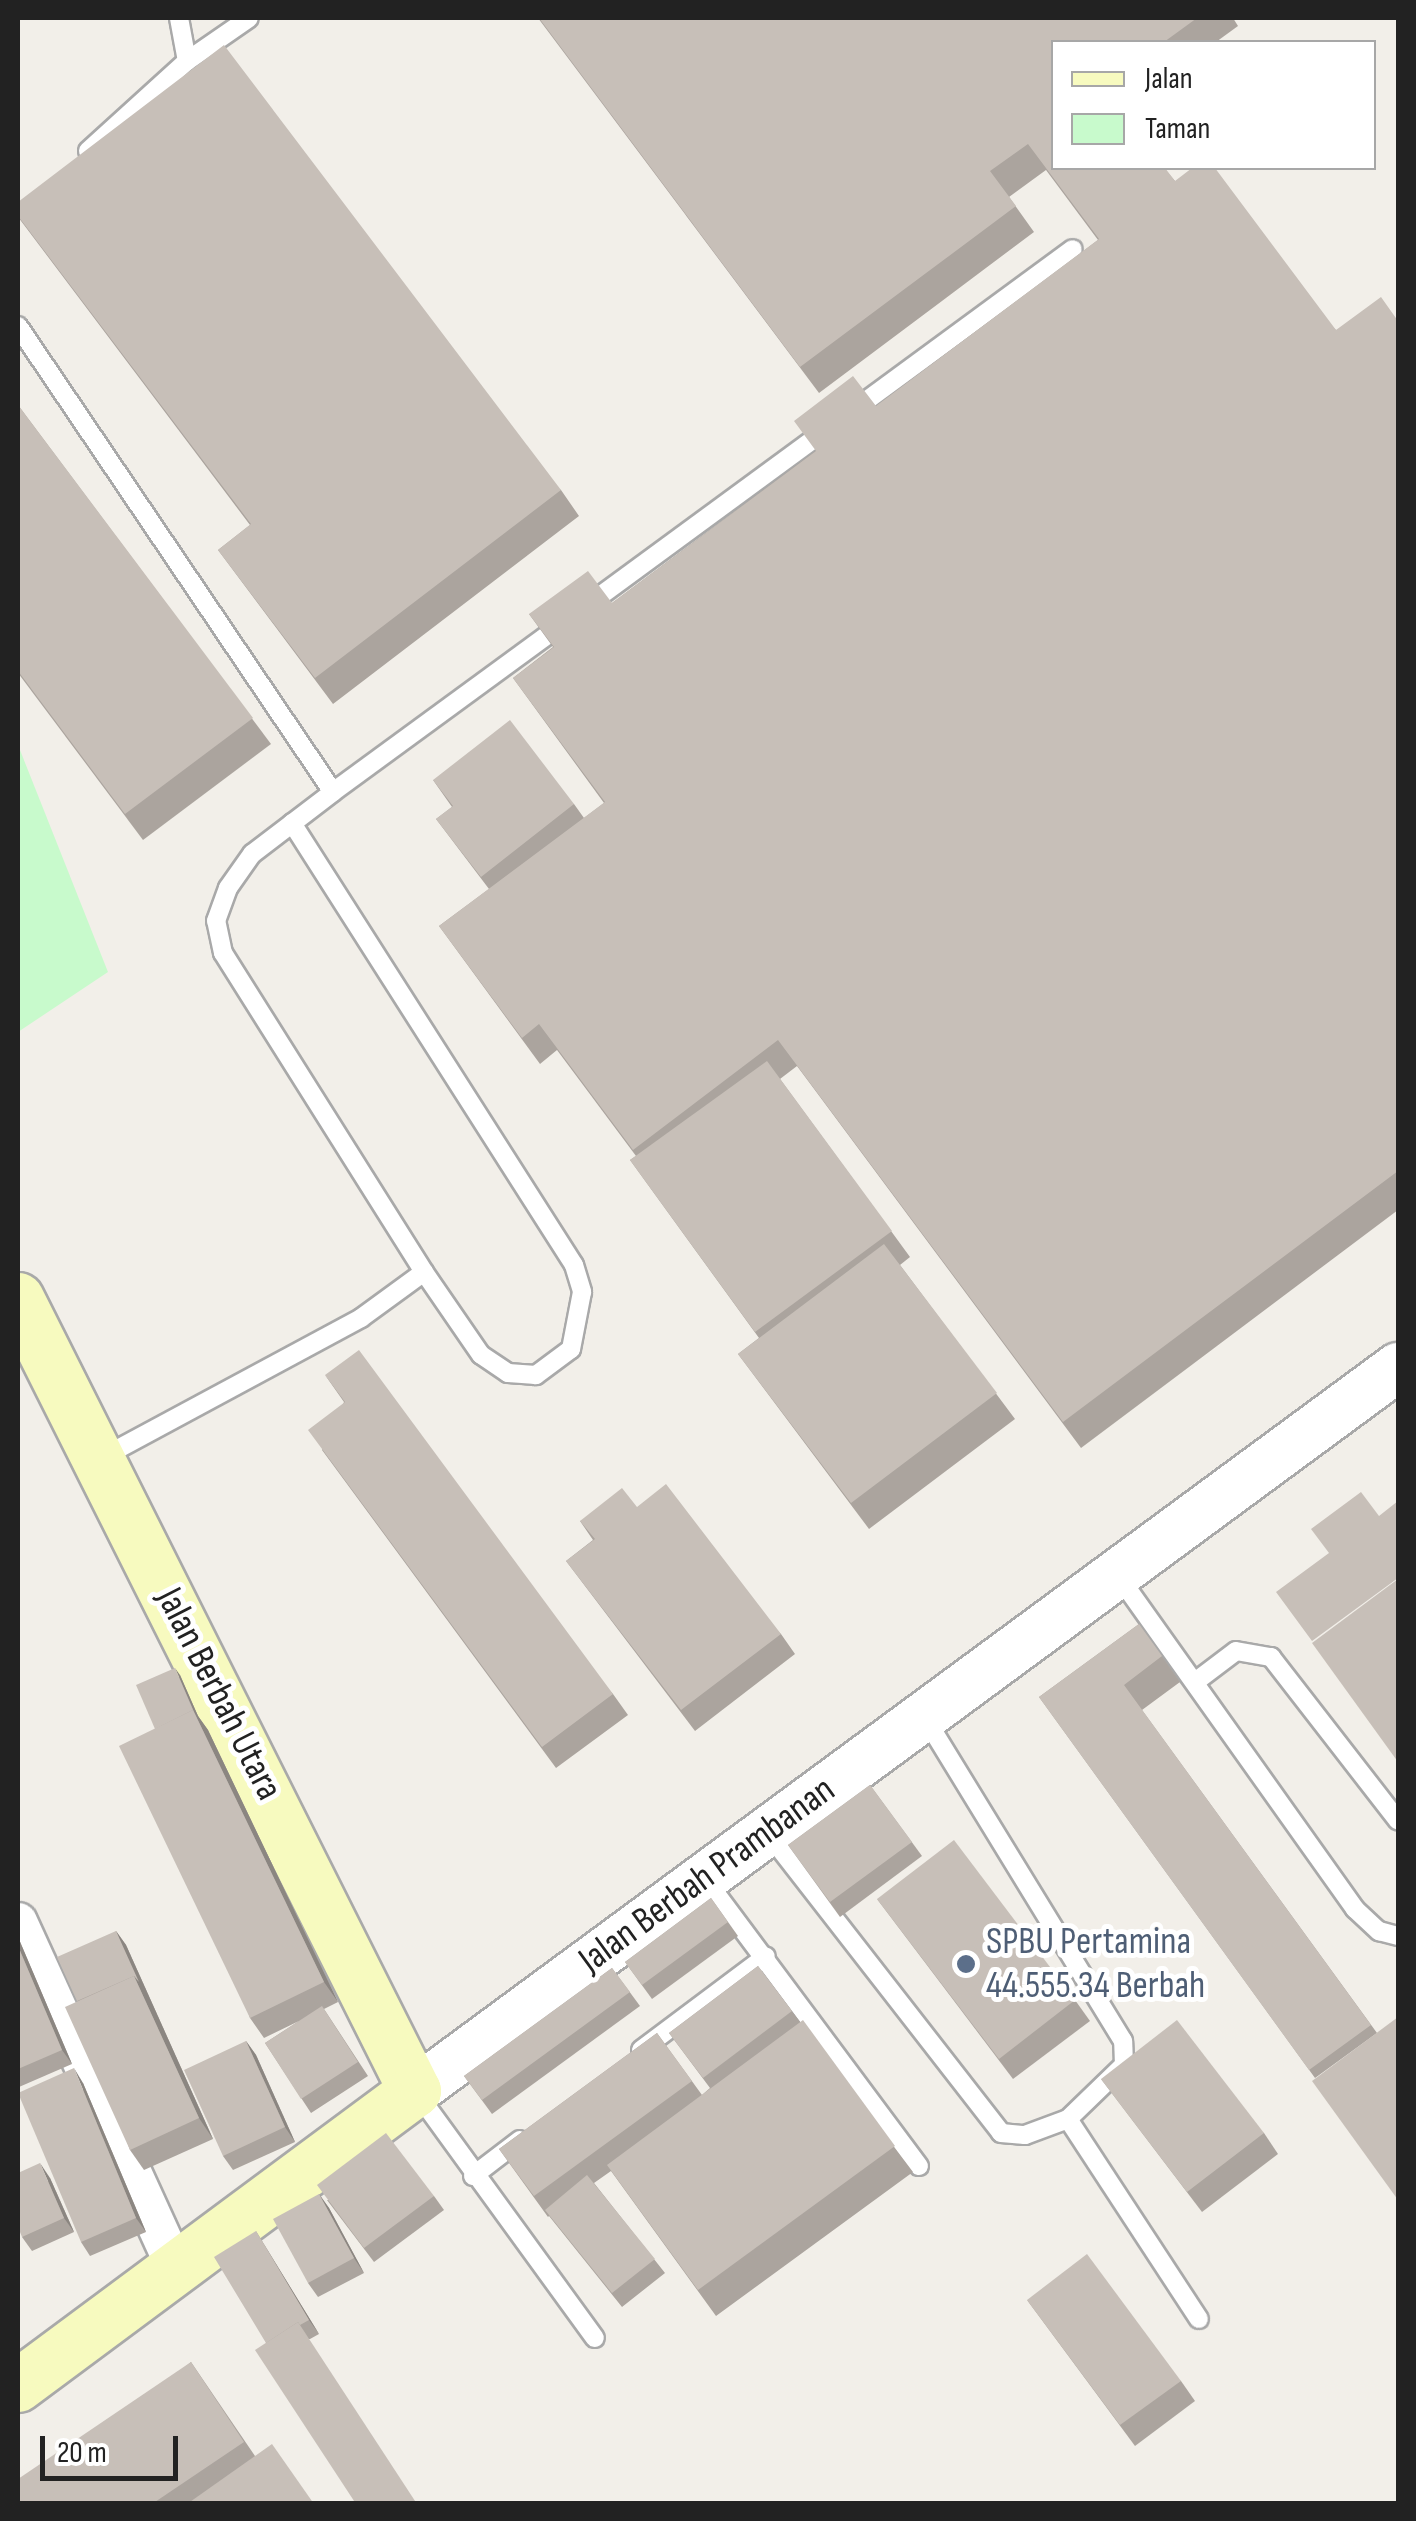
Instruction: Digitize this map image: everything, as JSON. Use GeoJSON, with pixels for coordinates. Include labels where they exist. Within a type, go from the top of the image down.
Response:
{"type":"FeatureCollection","features":[{"type":"Feature","properties":{"kind":"main road","name":"Jalan Berbah Utara"},"geometry":{"type":"LineString","coordinates":[[18,1299],[415,2091]]}},
{"type":"Feature","properties":{"kind":"main road","name":"Jalan Berbah Prambanan"},"geometry":{"type":"LineString","coordinates":[[18,2386],[415,2091]]}},
{"type":"Feature","properties":{"kind":"street","name":"Jalan Berbah Prambanan"},"geometry":{"type":"LineString","coordinates":[[415,2091],[1398,1367]]}},
{"type":"Feature","properties":{"kind":"street"},"geometry":{"type":"LineString","coordinates":[[18,1922],[176,2269]]}},
{"type":"Feature","properties":{"kind":"lane"},"geometry":{"type":"LineString","coordinates":[[179,18],[187,61]]}},
{"type":"Feature","properties":{"kind":"lane"},"geometry":{"type":"LineString","coordinates":[[74,164],[187,61],[249,18]]}},
{"type":"Feature","properties":{"kind":"lane"},"geometry":{"type":"LineString","coordinates":[[292,824],[574,1265],[582,1292],[571,1348],[536,1375],[508,1373],[482,1354],[424,1272],[222,953],[216,922],[228,888],[252,854],[333,792],[1072,249]]}},
{"type":"Feature","properties":{"kind":"lane"},"geometry":{"type":"LineString","coordinates":[[18,326],[333,792]]}},
{"type":"Feature","properties":{"kind":"lane"},"geometry":{"type":"LineString","coordinates":[[100,1458],[361,1318],[424,1272]]}},
{"type":"Feature","properties":{"kind":"lane"},"geometry":{"type":"LineString","coordinates":[[1117,1574],[1356,1909],[1380,1931],[1398,1936]]}},
{"type":"Feature","properties":{"kind":"lane"},"geometry":{"type":"LineString","coordinates":[[1195,1682],[1236,1652],[1271,1657],[1398,1821]]}},
{"type":"Feature","properties":{"kind":"lane"},"geometry":{"type":"LineString","coordinates":[[766,1831],[1001,2133],[1025,2134],[1068,2119],[1124,2065],[1123,2041],[924,1716]]}},
{"type":"Feature","properties":{"kind":"lane"},"geometry":{"type":"LineString","coordinates":[[705,1879],[919,2166]]}},
{"type":"Feature","properties":{"kind":"lane"},"geometry":{"type":"LineString","coordinates":[[627,2060],[766,1956]]}},
{"type":"Feature","properties":{"kind":"lane"},"geometry":{"type":"LineString","coordinates":[[415,2091],[473,2176],[595,2338]]}},
{"type":"Feature","properties":{"kind":"lane"},"geometry":{"type":"LineString","coordinates":[[1068,2119],[1198,2319]]}},
{"type":"Feature","properties":{"kind":"lane"},"geometry":{"type":"LineString","coordinates":[[473,2176],[534,2130]]}},
{"type":"Feature","properties":{"kind":"green space"},"geometry":{"type":"Polygon","coordinates":[[[18,745],[108,972],[18,1032],[18,745]]]}},
{"type":"Feature","properties":{"kind":"building"},"geometry":{"type":"Polygon","coordinates":[[[539,18],[1197,18],[1167,40],[1051,40],[1051,170],[1167,170],[1175,181],[1189,170],[1216,170],[1336,330],[1381,297],[1398,321],[1398,1171],[1063,1422],[778,1040],[633,1150],[539,1024],[522,1038],[439,926],[605,802],[513,678],[554,647],[529,614],[588,571],[612,603],[816,451],[794,421],[853,376],[876,406],[1099,239],[1028,144],[990,171],[1016,206],[800,367],[539,18]]]}},
{"type":"Feature","properties":{"kind":"building"},"geometry":{"type":"Polygon","coordinates":[[[224,45],[561,490],[315,678],[218,550],[251,524],[18,216],[18,202],[224,45]]]}},
{"type":"Feature","properties":{"kind":"building"},"geometry":{"type":"Polygon","coordinates":[[[18,405],[253,718],[125,814],[18,671],[18,405]]]}},
{"type":"Feature","properties":{"kind":"building"},"geometry":{"type":"Polygon","coordinates":[[[510,720],[574,804],[481,877],[436,819],[453,806],[433,780],[510,720]]]}},
{"type":"Feature","properties":{"kind":"building"},"geometry":{"type":"Polygon","coordinates":[[[767,1061],[892,1231],[755,1332],[630,1160],[767,1061]]]}},
{"type":"Feature","properties":{"kind":"building"},"geometry":{"type":"Polygon","coordinates":[[[884,1244],[997,1393],[851,1503],[738,1354],[884,1244]]]}},
{"type":"Feature","properties":{"kind":"building"},"geometry":{"type":"Polygon","coordinates":[[[359,1350],[613,1694],[542,1747],[308,1430],[345,1402],[325,1375],[359,1350]]]}},
{"type":"Feature","properties":{"kind":"building"},"geometry":{"type":"Polygon","coordinates":[[[666,1484],[781,1634],[681,1710],[566,1561],[595,1539],[580,1521],[622,1488],[637,1507],[666,1484]]]}},
{"type":"Feature","properties":{"kind":"building"},"geometry":{"type":"Polygon","coordinates":[[[1361,1492],[1379,1516],[1398,1501],[1398,1578],[1312,1641],[1276,1592],[1329,1553],[1311,1529],[1361,1492]]]}},
{"type":"Feature","properties":{"kind":"building"},"geometry":{"type":"Polygon","coordinates":[[[1398,1579],[1398,1762],[1312,1643],[1398,1579]]]}},
{"type":"Feature","properties":{"kind":"building"},"geometry":{"type":"Polygon","coordinates":[[[1139,1624],[1162,1656],[1124,1685],[1371,2025],[1309,2070],[1039,1697],[1139,1624]]]}},
{"type":"Feature","properties":{"kind":"building"},"geometry":{"type":"Polygon","coordinates":[[[175,1668],[193,1710],[155,1729],[136,1685],[175,1668]]]}},
{"type":"Feature","properties":{"kind":"building"},"geometry":{"type":"Polygon","coordinates":[[[193,1710],[324,1982],[250,2018],[119,1746],[193,1710]]]}},
{"type":"Feature","properties":{"kind":"building"},"geometry":{"type":"Polygon","coordinates":[[[870,1785],[912,1842],[830,1902],[788,1845],[870,1785]]]}},
{"type":"Feature","properties":{"kind":"building"},"geometry":{"type":"Polygon","coordinates":[[[954,1840],[1075,2000],[999,2059],[877,1899],[954,1840]]]}},
{"type":"Feature","properties":{"kind":"building"},"geometry":{"type":"Polygon","coordinates":[[[711,1898],[728,1922],[642,1985],[625,1962],[711,1898]]]}},
{"type":"Feature","properties":{"kind":"building"},"geometry":{"type":"Polygon","coordinates":[[[116,1931],[139,1982],[134,1976],[77,2001],[57,1957],[116,1931]]]}},
{"type":"Feature","properties":{"kind":"building"},"geometry":{"type":"Polygon","coordinates":[[[18,1946],[62,2050],[18,2069],[18,1946]]]}},
{"type":"Feature","properties":{"kind":"building"},"geometry":{"type":"Polygon","coordinates":[[[758,1966],[792,2011],[703,2078],[669,2033],[758,1966]]]}},
{"type":"Feature","properties":{"kind":"building"},"geometry":{"type":"Polygon","coordinates":[[[612,1968],[630,1992],[482,2100],[464,2076],[612,1968]]]}},
{"type":"Feature","properties":{"kind":"building"},"geometry":{"type":"Polygon","coordinates":[[[134,1976],[199,2118],[130,2150],[65,2007],[134,1976]]]}},
{"type":"Feature","properties":{"kind":"building"},"geometry":{"type":"Polygon","coordinates":[[[322,2006],[358,2062],[301,2099],[265,2043],[322,2006]]]}},
{"type":"Feature","properties":{"kind":"building"},"geometry":{"type":"Polygon","coordinates":[[[1398,2017],[1398,2200],[1312,2081],[1398,2017]]]}},
{"type":"Feature","properties":{"kind":"building"},"geometry":{"type":"Polygon","coordinates":[[[803,2020],[895,2146],[698,2290],[607,2165],[803,2020]]]}},
{"type":"Feature","properties":{"kind":"building"},"geometry":{"type":"Polygon","coordinates":[[[1177,2020],[1264,2133],[1187,2192],[1101,2079],[1177,2020]]]}},
{"type":"Feature","properties":{"kind":"building"},"geometry":{"type":"Polygon","coordinates":[[[657,2033],[692,2081],[534,2196],[499,2149],[657,2033]]]}},
{"type":"Feature","properties":{"kind":"building"},"geometry":{"type":"Polygon","coordinates":[[[246,2041],[285,2127],[223,2156],[184,2070],[246,2041]]]}},
{"type":"Feature","properties":{"kind":"building"},"geometry":{"type":"Polygon","coordinates":[[[74,2068],[136,2218],[81,2242],[18,2093],[74,2068]]]}},
{"type":"Feature","properties":{"kind":"building"},"geometry":{"type":"Polygon","coordinates":[[[386,2133],[434,2196],[364,2248],[317,2185],[386,2133]]]}},
{"type":"Feature","properties":{"kind":"building"},"geometry":{"type":"Polygon","coordinates":[[[40,2163],[64,2218],[22,2237],[18,2227],[18,2173],[40,2163]]]}},
{"type":"Feature","properties":{"kind":"building"},"geometry":{"type":"Polygon","coordinates":[[[587,2175],[655,2259],[612,2293],[545,2210],[587,2175]]]}},
{"type":"Feature","properties":{"kind":"building"},"geometry":{"type":"Polygon","coordinates":[[[319,2194],[354,2258],[308,2283],[273,2219],[319,2194]]]}},
{"type":"Feature","properties":{"kind":"building"},"geometry":{"type":"Polygon","coordinates":[[[256,2231],[309,2320],[300,2325],[298,2322],[266,2343],[214,2257],[256,2231]]]}},
{"type":"Feature","properties":{"kind":"building"},"geometry":{"type":"Polygon","coordinates":[[[1087,2254],[1181,2381],[1120,2425],[1027,2300],[1087,2254]]]}},
{"type":"Feature","properties":{"kind":"building"},"geometry":{"type":"Polygon","coordinates":[[[298,2322],[417,2504],[356,2504],[255,2350],[298,2322]]]}},
{"type":"Feature","properties":{"kind":"building"},"geometry":{"type":"Polygon","coordinates":[[[191,2362],[244,2442],[152,2504],[18,2504],[18,2479],[191,2362]]]}},
{"type":"Feature","properties":{"kind":"building"},"geometry":{"type":"Polygon","coordinates":[[[272,2444],[314,2504],[187,2504],[272,2444]]]}},
{"type":"Feature","properties":{"kind":"place","name":"SPBU Pertamina 44.555.34 Berbah"},"geometry":{"type":"Point","coordinates":[966,1964]}}]}
